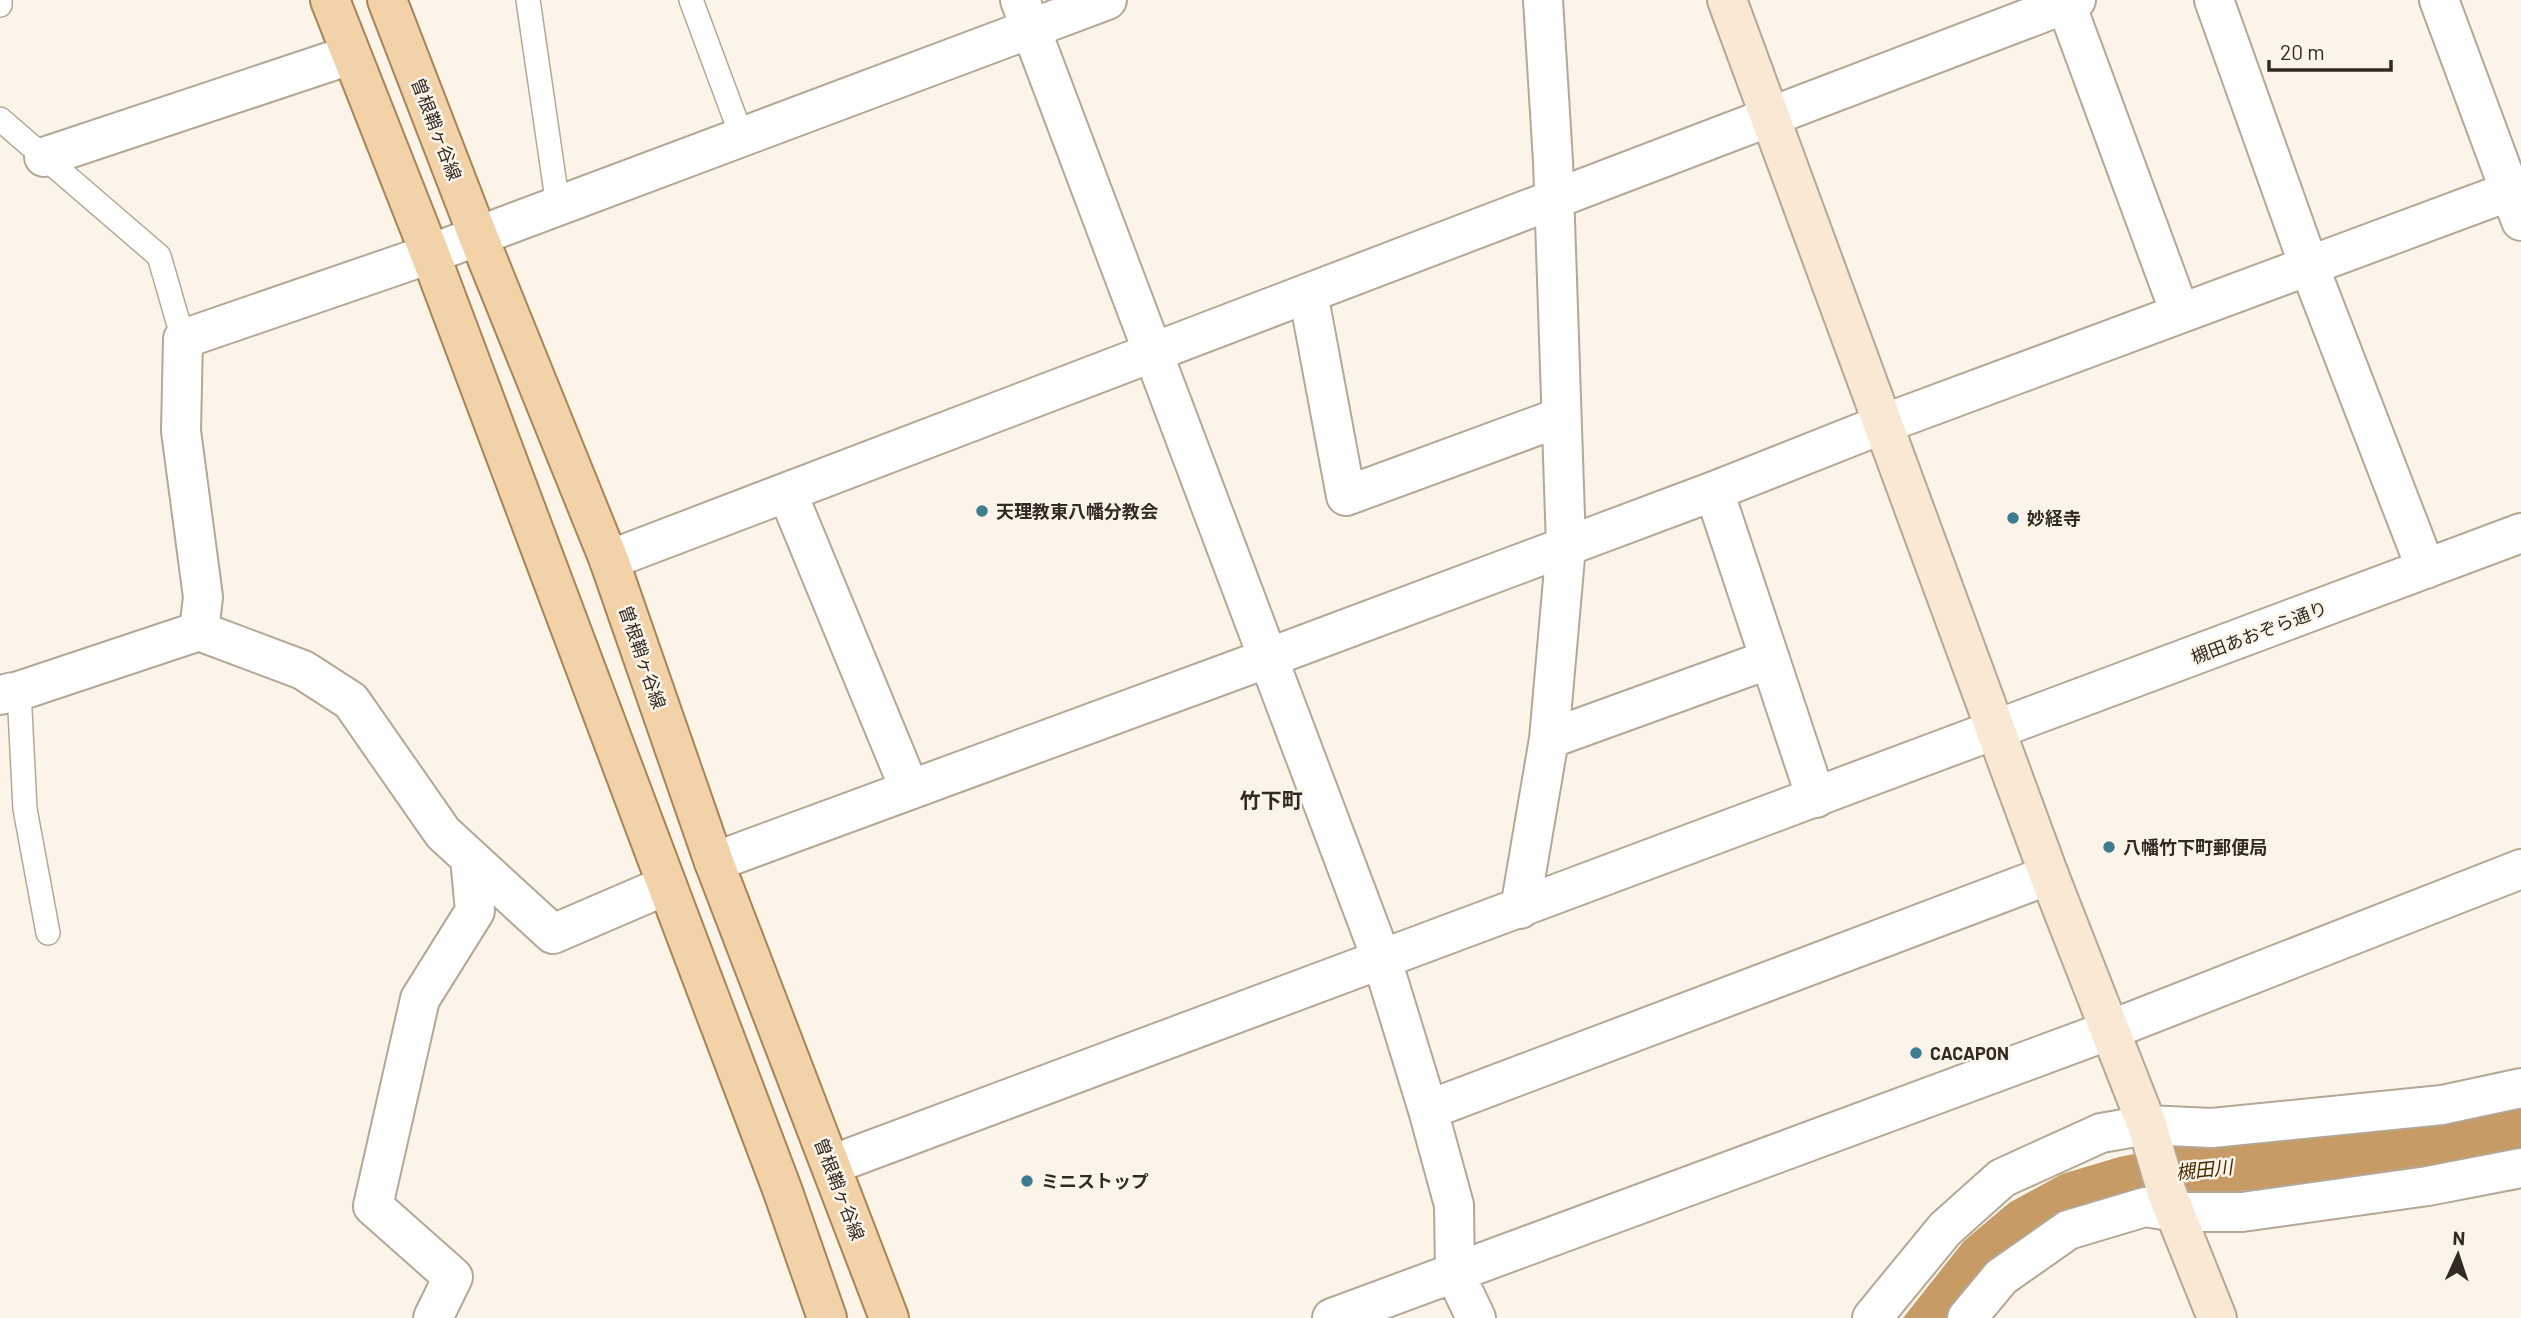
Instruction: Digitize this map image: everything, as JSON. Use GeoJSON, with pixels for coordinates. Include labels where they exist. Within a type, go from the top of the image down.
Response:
{"type":"FeatureCollection","features":[{"type":"Feature","properties":{"kind":"main road"},"geometry":{"type":"LineString","coordinates":[[330,0],[430,254],[782,1189],[827,1318]]}},
{"type":"Feature","properties":{"kind":"main road","name":"曽根鞘ヶ谷線"},"geometry":{"type":"LineString","coordinates":[[387,0],[478,236],[609,560],[714,862],[889,1318]]}},
{"type":"Feature","properties":{"kind":"street"},"geometry":{"type":"LineString","coordinates":[[199,631],[203,597],[181,431],[183,340],[430,254],[742,137],[1025,14],[1107,0]]}},
{"type":"Feature","properties":{"kind":"street"},"geometry":{"type":"LineString","coordinates":[[1520,909],[1549,739],[1566,546],[1553,161],[1543,0]]}},
{"type":"Feature","properties":{"kind":"street"},"geometry":{"type":"LineString","coordinates":[[1727,0],[2049,875],[2151,1136],[2172,1202],[2217,1318]]}},
{"type":"Feature","properties":{"kind":"street"},"geometry":{"type":"LineString","coordinates":[[2214,0],[2309,266],[2426,569]]}},
{"type":"Feature","properties":{"kind":"street"},"geometry":{"type":"LineString","coordinates":[[714,862],[1714,491],[2180,313],[2309,266],[2517,200],[2439,0]]}},
{"type":"Feature","properties":{"kind":"street"},"geometry":{"type":"LineString","coordinates":[[609,560],[2071,2],[2180,313]]}},
{"type":"Feature","properties":{"kind":"street"},"geometry":{"type":"LineString","coordinates":[[1025,14],[1382,960],[1429,1110],[1454,1205],[1455,1274],[1476,1318]]}},
{"type":"Feature","properties":{"kind":"street"},"geometry":{"type":"LineString","coordinates":[[44,157],[350,55]]}},
{"type":"Feature","properties":{"kind":"street"},"geometry":{"type":"LineString","coordinates":[[1308,293],[1346,496],[1561,417]]}},
{"type":"Feature","properties":{"kind":"street"},"geometry":{"type":"LineString","coordinates":[[1714,491],[1816,798]]}},
{"type":"Feature","properties":{"kind":"street"},"geometry":{"type":"LineString","coordinates":[[787,492],[910,790]]}},
{"type":"Feature","properties":{"kind":"street","name":"槻田あおぞら通り"},"geometry":{"type":"LineString","coordinates":[[831,1166],[2521,533]]}},
{"type":"Feature","properties":{"kind":"street"},"geometry":{"type":"LineString","coordinates":[[6,688],[199,631],[303,670],[351,701],[443,833],[553,934],[667,884]]}},
{"type":"Feature","properties":{"kind":"street"},"geometry":{"type":"LineString","coordinates":[[1549,739],[1770,659]]}},
{"type":"Feature","properties":{"kind":"street"},"geometry":{"type":"LineString","coordinates":[[433,1318],[453,1277],[373,1206],[420,999],[475,911],[470,858]]}},
{"type":"Feature","properties":{"kind":"street"},"geometry":{"type":"LineString","coordinates":[[1332,1318],[2110,1030],[2521,869]]}},
{"type":"Feature","properties":{"kind":"street"},"geometry":{"type":"LineString","coordinates":[[1429,1110],[2049,875]]}},
{"type":"Feature","properties":{"kind":"street"},"geometry":{"type":"LineString","coordinates":[[1872,1318],[1945,1229],[2001,1178],[2101,1133],[2151,1136],[2442,1105],[2521,1088]]}},
{"type":"Feature","properties":{"kind":"street"},"geometry":{"type":"LineString","coordinates":[[1967,1318],[2001,1277],[2068,1230],[2145,1207],[2172,1202],[2242,1212],[2428,1186],[2521,1168]]}},
{"type":"Feature","properties":{"kind":"lane"},"geometry":{"type":"LineString","coordinates":[[528,0],[558,206]]}},
{"type":"Feature","properties":{"kind":"lane"},"geometry":{"type":"LineString","coordinates":[[691,0],[742,137]]}},
{"type":"Feature","properties":{"kind":"lane"},"geometry":{"type":"LineString","coordinates":[[0,119],[159,256],[183,340]]}},
{"type":"Feature","properties":{"kind":"lane"},"geometry":{"type":"LineString","coordinates":[[6,688],[48,933]]}},
{"type":"Feature","properties":{"kind":"water","name":"槻田川"},"geometry":{"type":"Polygon","coordinates":[[[2521,1100],[2521,1155],[2306,1187],[2138,1197],[1948,1318],[1903,1318],[1964,1241],[2009,1203],[2062,1174],[2119,1157],[2185,1144],[2521,1100]]]}},
{"type":"Feature","properties":{"kind":"place","name":"天理教東八幡分教会"},"geometry":{"type":"Point","coordinates":[982,511]}},
{"type":"Feature","properties":{"kind":"place","name":"妙経寺"},"geometry":{"type":"Point","coordinates":[2013,518]}},
{"type":"Feature","properties":{"kind":"place","name":"八幡竹下町郵便局"},"geometry":{"type":"Point","coordinates":[2109,847]}},
{"type":"Feature","properties":{"kind":"place","name":"CACAPON"},"geometry":{"type":"Point","coordinates":[1916,1053]}},
{"type":"Feature","properties":{"kind":"place","name":"ミニストップ"},"geometry":{"type":"Point","coordinates":[1027,1181]}},
{"type":"Feature","properties":{"kind":"district","name":"竹下町"},"geometry":{"type":"Point","coordinates":[1271,799]}}]}
